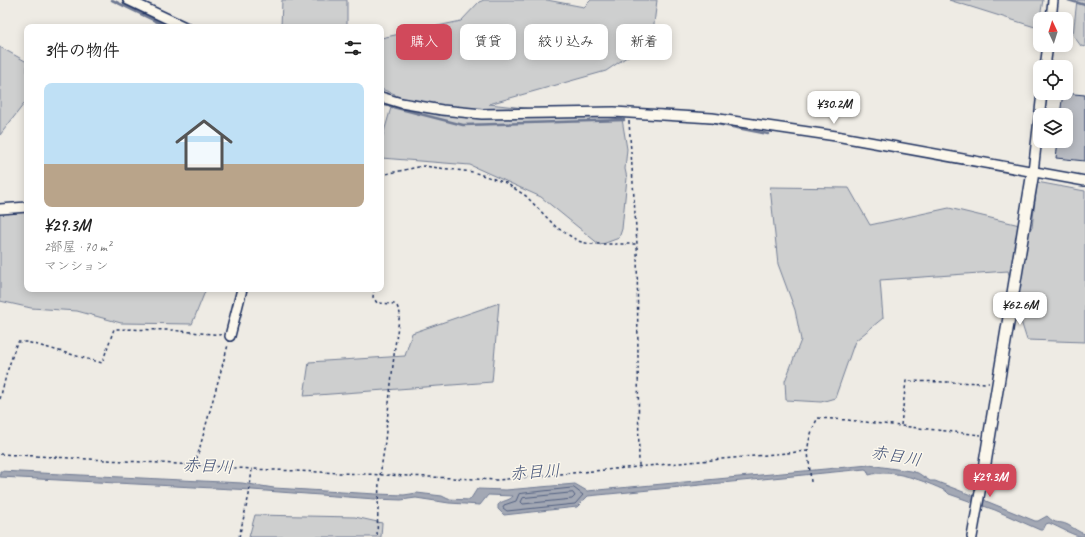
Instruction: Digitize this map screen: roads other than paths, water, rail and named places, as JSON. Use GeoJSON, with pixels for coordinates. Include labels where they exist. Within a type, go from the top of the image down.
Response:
{"type":"FeatureCollection","features":[{"type":"Feature","properties":{"kind":"street"},"geometry":{"type":"LineString","coordinates":[[128,0],[179,24]]}},
{"type":"Feature","properties":{"kind":"street"},"geometry":{"type":"LineString","coordinates":[[1052,12],[1053,0]]}},
{"type":"Feature","properties":{"kind":"street"},"geometry":{"type":"LineString","coordinates":[[384,98],[401,103],[442,110],[482,114],[629,113],[712,118],[836,136],[1085,181]]}},
{"type":"Feature","properties":{"kind":"street"},"geometry":{"type":"LineString","coordinates":[[972,537],[999,384],[1033,172],[1041,100]]}},
{"type":"Feature","properties":{"kind":"street"},"geometry":{"type":"LineString","coordinates":[[0,209],[24,207]]}},
{"type":"Feature","properties":{"kind":"street"},"geometry":{"type":"LineString","coordinates":[[230,336],[241,292]]}},
{"type":"Feature","properties":{"kind":"water","name":"赤目川"},"geometry":{"type":"Polygon","coordinates":[[[869,465],[918,473],[930,481],[935,481],[971,495],[983,497],[986,501],[1035,521],[1047,516],[1055,522],[1070,526],[1085,534],[1085,537],[1072,534],[1049,523],[1046,524],[1043,530],[1040,530],[995,510],[949,494],[946,491],[928,483],[898,474],[878,473],[869,475],[865,469],[588,496],[577,507],[504,515],[498,509],[498,505],[513,496],[488,495],[480,505],[449,503],[416,498],[401,500],[375,499],[252,490],[0,477],[0,471],[242,483],[274,488],[376,494],[404,495],[417,493],[442,496],[448,499],[470,500],[477,489],[506,490],[575,484],[587,491],[869,465]]]}},
{"type":"Feature","properties":{"kind":"waterway"},"geometry":{"type":"LineString","coordinates":[[112,0],[162,24]]}},
{"type":"Feature","properties":{"kind":"waterway"},"geometry":{"type":"LineString","coordinates":[[1068,0],[1085,5]]}},
{"type":"Feature","properties":{"kind":"waterway"},"geometry":{"type":"LineString","coordinates":[[384,105],[463,125],[624,120]]}},
{"type":"Feature","properties":{"kind":"waterway"},"geometry":{"type":"LineString","coordinates":[[707,122],[768,134]]}}]}
